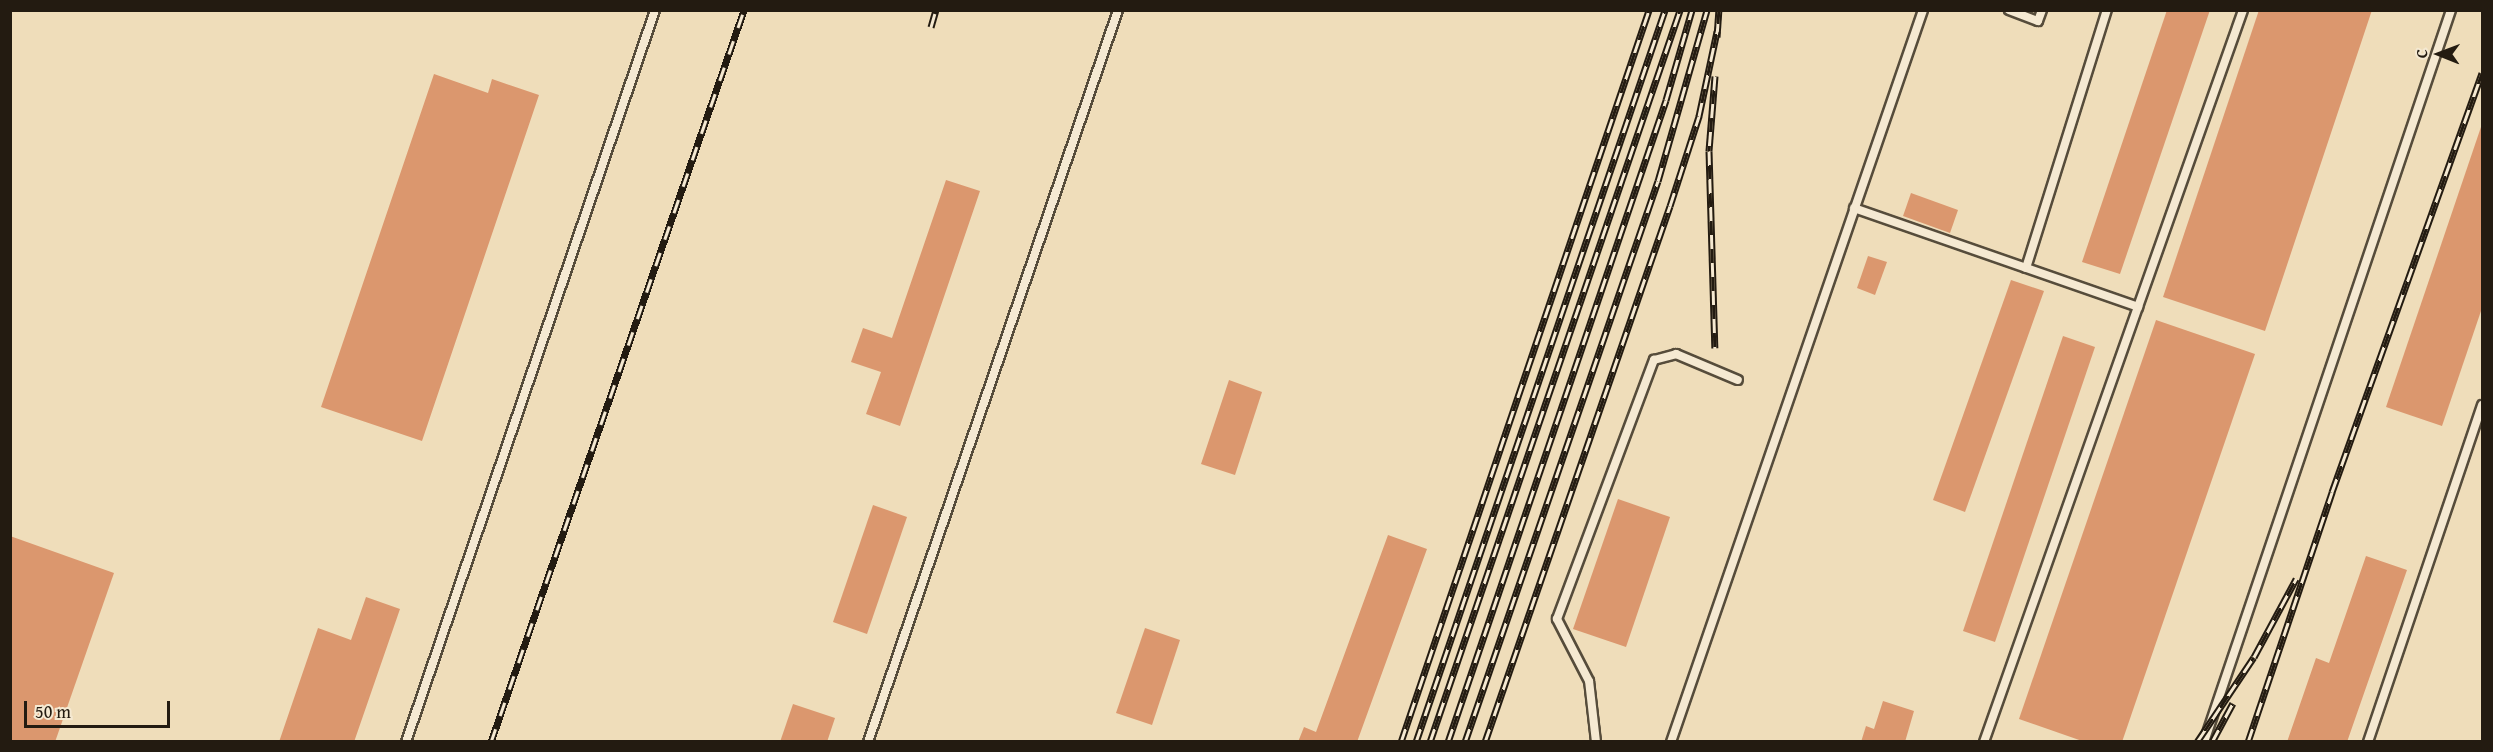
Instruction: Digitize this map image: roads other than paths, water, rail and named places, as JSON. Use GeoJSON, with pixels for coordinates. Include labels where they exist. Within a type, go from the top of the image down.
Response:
{"type":"FeatureCollection","features":[{"type":"Feature","properties":{"kind":"lane"},"geometry":{"type":"LineString","coordinates":[[406,741],[655,10]]}},
{"type":"Feature","properties":{"kind":"lane"},"geometry":{"type":"LineString","coordinates":[[868,741],[1118,10]]}},
{"type":"Feature","properties":{"kind":"lane"},"geometry":{"type":"LineString","coordinates":[[1671,741],[1923,10]]}},
{"type":"Feature","properties":{"kind":"lane"},"geometry":{"type":"LineString","coordinates":[[2009,10],[2038,21],[2042,10]]}},
{"type":"Feature","properties":{"kind":"lane"},"geometry":{"type":"LineString","coordinates":[[2026,268],[2107,10]]}},
{"type":"Feature","properties":{"kind":"lane"},"geometry":{"type":"LineString","coordinates":[[1984,741],[2243,10]]}},
{"type":"Feature","properties":{"kind":"lane"},"geometry":{"type":"LineString","coordinates":[[2204,741],[2451,10]]}},
{"type":"Feature","properties":{"kind":"lane"},"geometry":{"type":"LineString","coordinates":[[1854,208],[2138,307]]}},
{"type":"Feature","properties":{"kind":"lane"},"geometry":{"type":"LineString","coordinates":[[1596,741],[1589,681],[1557,620],[1654,360],[1676,354],[1738,380]]}},
{"type":"Feature","properties":{"kind":"lane"},"geometry":{"type":"LineString","coordinates":[[2368,741],[2482,405]]}},
{"type":"Feature","properties":{"kind":"railway"},"geometry":{"type":"LineString","coordinates":[[491,742],[744,10]]}},
{"type":"Feature","properties":{"kind":"railway"},"geometry":{"type":"LineString","coordinates":[[931,27],[936,10]]}},
{"type":"Feature","properties":{"kind":"railway"},"geometry":{"type":"LineString","coordinates":[[1401,742],[1649,10]]}},
{"type":"Feature","properties":{"kind":"railway"},"geometry":{"type":"LineString","coordinates":[[1416,742],[1665,10]]}},
{"type":"Feature","properties":{"kind":"railway"},"geometry":{"type":"LineString","coordinates":[[1430,742],[1680,10]]}},
{"type":"Feature","properties":{"kind":"railway"},"geometry":{"type":"LineString","coordinates":[[1448,742],[1666,100],[1692,10]]}},
{"type":"Feature","properties":{"kind":"railway"},"geometry":{"type":"LineString","coordinates":[[1465,742],[1658,181],[1707,10]]}},
{"type":"Feature","properties":{"kind":"railway"},"geometry":{"type":"LineString","coordinates":[[1717,37],[1719,10]]}},
{"type":"Feature","properties":{"kind":"railway"},"geometry":{"type":"LineString","coordinates":[[1485,742],[1670,206],[1699,116],[1717,31]]}},
{"type":"Feature","properties":{"kind":"railway"},"geometry":{"type":"LineString","coordinates":[[2248,742],[2332,492],[2482,73]]}},
{"type":"Feature","properties":{"kind":"railway"},"geometry":{"type":"LineString","coordinates":[[1715,76],[1709,151],[1715,348]]}},
{"type":"Feature","properties":{"kind":"railway"},"geometry":{"type":"LineString","coordinates":[[2197,742],[2254,657],[2296,579]]}},
{"type":"Feature","properties":{"kind":"railway"},"geometry":{"type":"LineString","coordinates":[[2212,742],[2233,703]]}}]}
